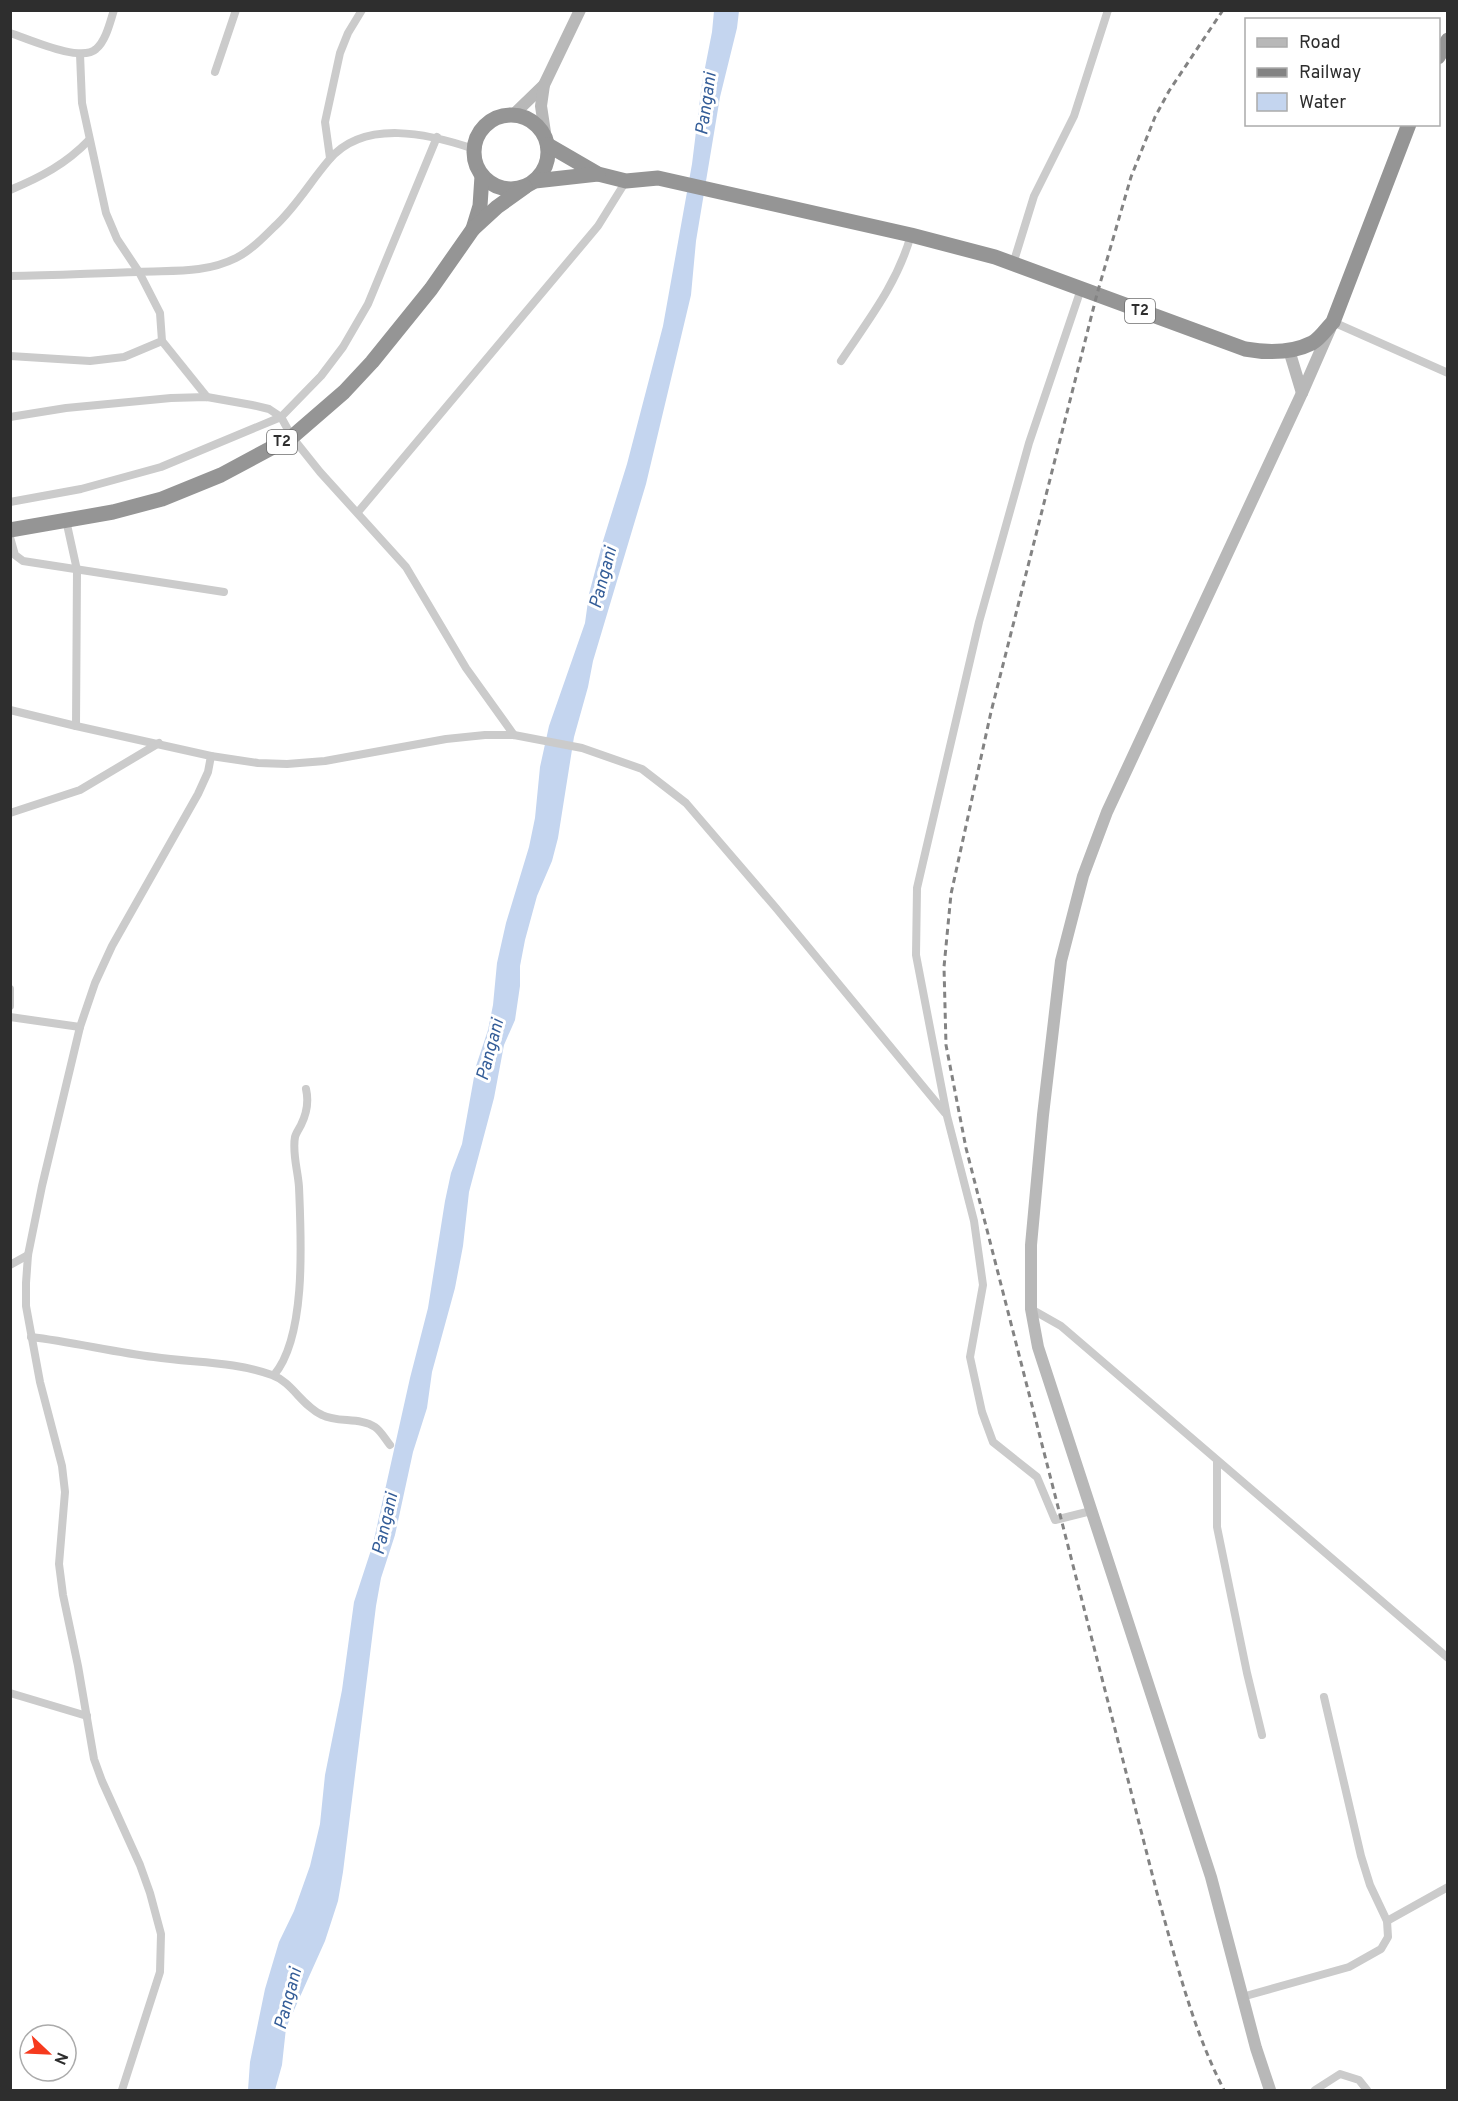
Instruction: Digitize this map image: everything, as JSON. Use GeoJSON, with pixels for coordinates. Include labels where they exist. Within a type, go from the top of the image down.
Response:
{"type":"FeatureCollection","features":[{"type":"Feature","properties":{"kind":"highway"},"geometry":{"type":"LineString","coordinates":[[1440,54],[1448,40]]}},
{"type":"Feature","properties":{"kind":"highway","name":"T2"},"geometry":{"type":"LineString","coordinates":[[513,115],[527,118],[538,127],[547,142],[598,174],[627,181],[658,178],[911,235],[1013,264],[1245,349],[1265,352],[1289,350],[1314,342],[1333,322],[1408,126]]}},
{"type":"Feature","properties":{"kind":"highway"},"geometry":{"type":"LineString","coordinates":[[474,149],[478,135],[487,124],[499,117],[513,115]]}},
{"type":"Feature","properties":{"kind":"highway"},"geometry":{"type":"LineString","coordinates":[[530,184],[546,164],[547,142]]}},
{"type":"Feature","properties":{"kind":"highway","name":"T2"},"geometry":{"type":"LineString","coordinates":[[474,149],[475,164],[482,176],[491,184],[502,189],[514,190],[530,184],[598,174]]}},
{"type":"Feature","properties":{"kind":"highway","name":"T2"},"geometry":{"type":"LineString","coordinates":[[473,229],[480,206],[482,176]]}},
{"type":"Feature","properties":{"kind":"highway","name":"T2"},"geometry":{"type":"LineString","coordinates":[[10,530],[113,512],[162,499],[221,475],[292,436],[344,392],[372,362],[430,289],[473,229],[497,207],[530,184]]}},
{"type":"Feature","properties":{"kind":"main road"},"geometry":{"type":"LineString","coordinates":[[547,142],[541,106],[544,85],[575,13]]}},
{"type":"Feature","properties":{"kind":"main road"},"geometry":{"type":"LineString","coordinates":[[513,115],[544,85]]}},
{"type":"Feature","properties":{"kind":"main road"},"geometry":{"type":"LineString","coordinates":[[1270,2091],[1242,1997],[1211,1877],[1038,1347],[1031,1309],[1031,1245],[1061,961],[1083,876],[1107,813],[1333,322]]}},
{"type":"Feature","properties":{"kind":"main road"},"geometry":{"type":"LineString","coordinates":[[1289,350],[1302,393]]}},
{"type":"Feature","properties":{"kind":"street"},"geometry":{"type":"LineString","coordinates":[[10,33],[70,53],[86,54],[95,50],[114,10]]}},
{"type":"Feature","properties":{"kind":"street"},"geometry":{"type":"LineString","coordinates":[[215,72],[236,10]]}},
{"type":"Feature","properties":{"kind":"street"},"geometry":{"type":"LineString","coordinates":[[330,158],[325,122],[340,53],[348,33],[362,10]]}},
{"type":"Feature","properties":{"kind":"street"},"geometry":{"type":"LineString","coordinates":[[1013,264],[1034,196],[1074,116],[1108,10]]}},
{"type":"Feature","properties":{"kind":"street"},"geometry":{"type":"LineString","coordinates":[[80,54],[82,103],[106,213],[117,239],[139,272],[160,313],[162,341],[207,397]]}},
{"type":"Feature","properties":{"kind":"street"},"geometry":{"type":"LineString","coordinates":[[10,276],[195,272],[235,258],[259,242],[287,215],[330,158],[340,149],[369,136],[408,133],[437,137],[474,149]]}},
{"type":"Feature","properties":{"kind":"street"},"geometry":{"type":"LineString","coordinates":[[10,502],[81,489],[161,467],[282,417],[321,376],[343,347],[368,304],[437,137]]}},
{"type":"Feature","properties":{"kind":"street"},"geometry":{"type":"LineString","coordinates":[[10,190],[47,174],[63,164],[89,140]]}},
{"type":"Feature","properties":{"kind":"street"},"geometry":{"type":"LineString","coordinates":[[358,512],[598,226],[627,181]]}},
{"type":"Feature","properties":{"kind":"street"},"geometry":{"type":"LineString","coordinates":[[841,361],[894,281],[904,261],[911,235]]}},
{"type":"Feature","properties":{"kind":"street"},"geometry":{"type":"LineString","coordinates":[[1081,289],[1029,443],[982,611],[917,888],[916,955],[947,1116],[974,1221],[982,1285],[970,1357],[982,1412],[993,1442],[1037,1477],[1055,1520],[1091,1511]]}},
{"type":"Feature","properties":{"kind":"street"},"geometry":{"type":"LineString","coordinates":[[1333,322],[1448,373]]}},
{"type":"Feature","properties":{"kind":"street"},"geometry":{"type":"LineString","coordinates":[[10,357],[90,361],[124,357],[162,341]]}},
{"type":"Feature","properties":{"kind":"street"},"geometry":{"type":"LineString","coordinates":[[10,417],[132,401],[207,397],[269,409],[282,417],[292,436],[406,567],[466,668],[514,735]]}},
{"type":"Feature","properties":{"kind":"street"},"geometry":{"type":"LineString","coordinates":[[66,520],[77,570],[76,726]]}},
{"type":"Feature","properties":{"kind":"street"},"geometry":{"type":"LineString","coordinates":[[10,537],[15,555],[23,561],[224,592]]}},
{"type":"Feature","properties":{"kind":"street"},"geometry":{"type":"LineString","coordinates":[[10,710],[211,756],[258,763],[287,764],[325,761],[446,739],[514,735],[582,748],[642,769],[686,803],[776,908],[947,1116]]}},
{"type":"Feature","properties":{"kind":"street"},"geometry":{"type":"LineString","coordinates":[[10,813],[80,790],[159,743]]}},
{"type":"Feature","properties":{"kind":"street"},"geometry":{"type":"LineString","coordinates":[[122,2091],[160,1972],[161,1934],[140,1865],[98,1770],[63,1595],[59,1564],[65,1492],[62,1466],[40,1382],[26,1306],[28,1255],[54,1128],[80,1027],[95,983],[112,946],[198,794],[208,772],[211,756]]}},
{"type":"Feature","properties":{"kind":"street"},"geometry":{"type":"LineString","coordinates":[[10,989],[10,1006]]}},
{"type":"Feature","properties":{"kind":"street"},"geometry":{"type":"LineString","coordinates":[[10,1017],[80,1027]]}},
{"type":"Feature","properties":{"kind":"street"},"geometry":{"type":"LineString","coordinates":[[274,1375],[288,1349],[297,1308],[300,1238],[295,1136],[306,1113],[306,1089]]}},
{"type":"Feature","properties":{"kind":"street"},"geometry":{"type":"LineString","coordinates":[[10,1265],[28,1255]]}},
{"type":"Feature","properties":{"kind":"street"},"geometry":{"type":"LineString","coordinates":[[1031,1309],[1061,1326],[1448,1658]]}},
{"type":"Feature","properties":{"kind":"street"},"geometry":{"type":"LineString","coordinates":[[32,1337],[75,1342],[156,1358],[229,1365],[274,1375],[322,1415],[370,1425],[381,1433],[390,1445]]}},
{"type":"Feature","properties":{"kind":"street"},"geometry":{"type":"LineString","coordinates":[[1217,1461],[1217,1527],[1262,1735]]}},
{"type":"Feature","properties":{"kind":"street"},"geometry":{"type":"LineString","coordinates":[[10,1693],[87,1716]]}},
{"type":"Feature","properties":{"kind":"street"},"geometry":{"type":"LineString","coordinates":[[1242,1997],[1349,1967],[1382,1949],[1389,1937],[1387,1921],[1370,1885],[1361,1856],[1324,1697]]}},
{"type":"Feature","properties":{"kind":"street"},"geometry":{"type":"LineString","coordinates":[[1387,1921],[1448,1887]]}},
{"type":"Feature","properties":{"kind":"street"},"geometry":{"type":"LineString","coordinates":[[1315,2091],[1340,2074],[1359,2079],[1367,2091]]}},
{"type":"Feature","properties":{"kind":"water","name":"Pangani"},"geometry":{"type":"Polygon","coordinates":[[[714,11],[739,11],[720,97],[696,241],[691,295],[646,484],[593,661],[574,737],[558,838],[552,861],[537,896],[525,940],[515,1020],[504,1045],[494,1098],[469,1192],[463,1246],[455,1288],[432,1372],[427,1408],[413,1452],[395,1535],[381,1578],[338,1901],[325,1941],[286,2028],[282,2065],[275,2090],[248,2090],[250,2062],[265,1989],[279,1942],[294,1911],[310,1866],[320,1824],[325,1775],[342,1690],[354,1602],[373,1544],[428,1308],[445,1201],[451,1173],[462,1144],[476,1066],[488,1030],[497,963],[506,923],[529,847],[535,818],[540,767],[549,726],[585,623],[589,594],[627,464],[663,326],[692,164],[714,11]]]}},
{"type":"Feature","properties":{"kind":"railway"},"geometry":{"type":"LineString","coordinates":[[1223,10],[1169,91],[1155,117],[1131,177],[1097,294],[991,712],[951,894],[944,967],[946,1045],[966,1148],[1157,1893],[1194,2018],[1224,2090]]}}]}
